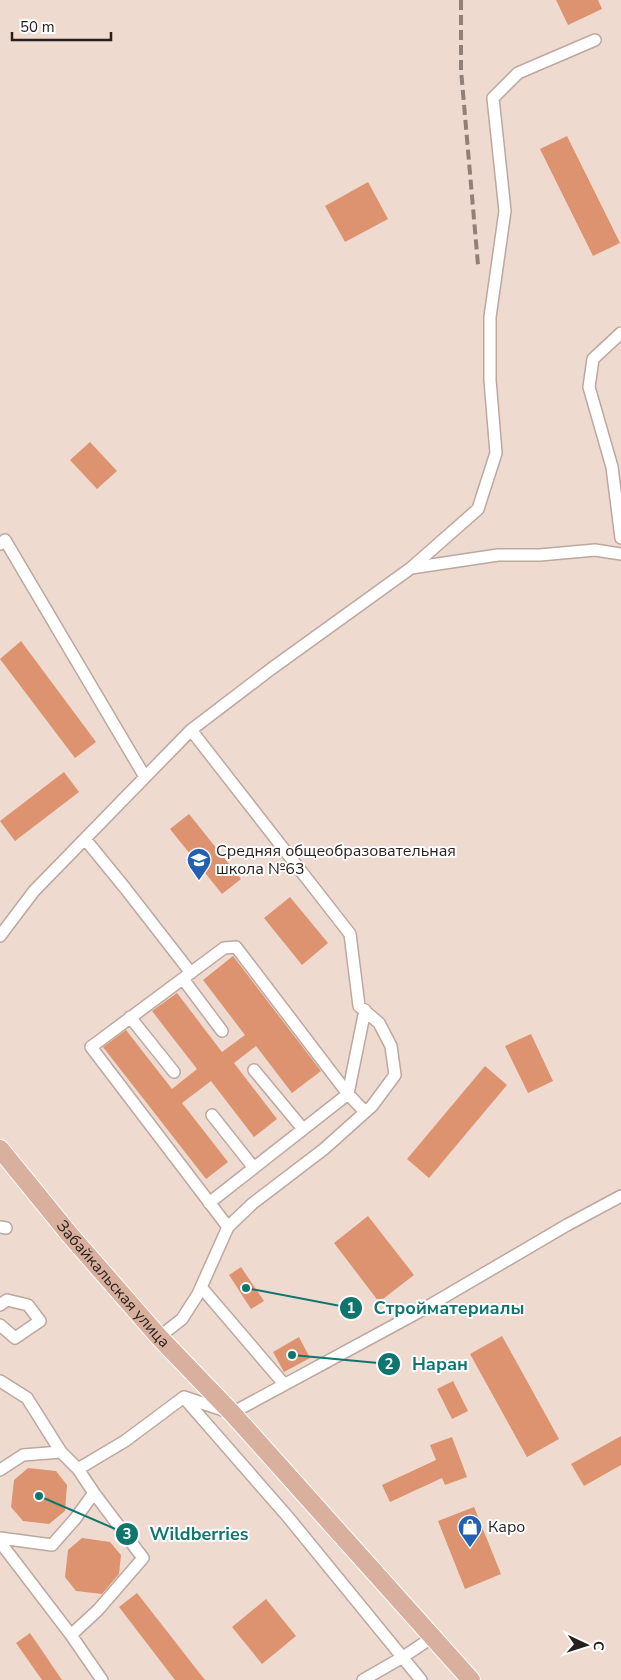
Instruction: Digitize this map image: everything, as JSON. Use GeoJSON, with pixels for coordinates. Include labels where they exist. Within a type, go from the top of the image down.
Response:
{"type":"FeatureCollection","features":[{"type":"Feature","properties":{"kind":"main road","name":"Забайкальская улица"},"geometry":{"type":"LineString","coordinates":[[0,1149],[64,1227],[159,1336],[232,1413],[472,1680]]}},
{"type":"Feature","properties":{"kind":"street"},"geometry":{"type":"LineString","coordinates":[[0,936],[34,891],[191,730],[271,669],[411,568],[478,509],[496,453],[490,380],[490,317],[505,211],[494,98],[518,73],[595,40]]}},
{"type":"Feature","properties":{"kind":"street"},"geometry":{"type":"LineString","coordinates":[[621,333],[593,359],[589,387],[612,467],[621,538]]}},
{"type":"Feature","properties":{"kind":"street"},"geometry":{"type":"LineString","coordinates":[[0,544],[5,540],[145,777]]}},
{"type":"Feature","properties":{"kind":"street"},"geometry":{"type":"LineString","coordinates":[[411,568],[498,555],[540,555],[595,550],[621,554]]}},
{"type":"Feature","properties":{"kind":"street"},"geometry":{"type":"LineString","coordinates":[[159,1336],[182,1318],[201,1287],[228,1227],[252,1204],[324,1149],[372,1106],[395,1075],[391,1046],[379,1023],[359,1006],[350,934],[191,730]]}},
{"type":"Feature","properties":{"kind":"street"},"geometry":{"type":"LineString","coordinates":[[85,839],[126,888],[222,1030]]}},
{"type":"Feature","properties":{"kind":"street"},"geometry":{"type":"LineString","coordinates":[[228,1227],[91,1047],[224,948],[236,947],[348,1094],[365,1112]]}},
{"type":"Feature","properties":{"kind":"street"},"geometry":{"type":"LineString","coordinates":[[210,1203],[348,1094],[364,1010]]}},
{"type":"Feature","properties":{"kind":"street"},"geometry":{"type":"LineString","coordinates":[[130,1018],[174,1072]]}},
{"type":"Feature","properties":{"kind":"street"},"geometry":{"type":"LineString","coordinates":[[254,1070],[303,1129]]}},
{"type":"Feature","properties":{"kind":"street"},"geometry":{"type":"LineString","coordinates":[[212,1115],[254,1168]]}},
{"type":"Feature","properties":{"kind":"street"},"geometry":{"type":"LineString","coordinates":[[184,1397],[232,1413],[415,1314],[567,1225],[621,1196]]}},
{"type":"Feature","properties":{"kind":"street"},"geometry":{"type":"LineString","coordinates":[[201,1287],[284,1384]]}},
{"type":"Feature","properties":{"kind":"street"},"geometry":{"type":"LineString","coordinates":[[0,1306],[7,1300],[28,1305],[40,1321],[15,1338],[0,1325]]}},
{"type":"Feature","properties":{"kind":"street"},"geometry":{"type":"LineString","coordinates":[[0,1381],[28,1398],[60,1452],[78,1469],[143,1558],[98,1610],[72,1635]]}},
{"type":"Feature","properties":{"kind":"street"},"geometry":{"type":"LineString","coordinates":[[78,1469],[125,1442],[184,1397]]}},
{"type":"Feature","properties":{"kind":"street"},"geometry":{"type":"LineString","coordinates":[[184,1397],[288,1517],[421,1680]]}},
{"type":"Feature","properties":{"kind":"street"},"geometry":{"type":"LineString","coordinates":[[0,1470],[23,1455],[60,1452]]}},
{"type":"Feature","properties":{"kind":"street"},"geometry":{"type":"LineString","coordinates":[[0,1540],[52,1545],[94,1492]]}},
{"type":"Feature","properties":{"kind":"street"},"geometry":{"type":"LineString","coordinates":[[0,1540],[72,1635],[102,1680]]}},
{"type":"Feature","properties":{"kind":"street"},"geometry":{"type":"LineString","coordinates":[[364,1680],[433,1637]]}},
{"type":"Feature","properties":{"kind":"building"},"geometry":{"type":"Polygon","coordinates":[[[556,0],[598,0],[602,9],[568,25],[556,0]]]}},
{"type":"Feature","properties":{"kind":"building"},"geometry":{"type":"Polygon","coordinates":[[[567,136],[620,243],[593,256],[540,149],[567,136]]]}},
{"type":"Feature","properties":{"kind":"building"},"geometry":{"type":"Polygon","coordinates":[[[368,182],[388,219],[345,242],[325,206],[368,182]]]}},
{"type":"Feature","properties":{"kind":"building"},"geometry":{"type":"Polygon","coordinates":[[[90,442],[117,471],[97,489],[70,460],[90,442]]]}},
{"type":"Feature","properties":{"kind":"building"},"geometry":{"type":"Polygon","coordinates":[[[21,641],[96,742],[75,758],[0,659],[21,641]]]}},
{"type":"Feature","properties":{"kind":"building"},"geometry":{"type":"Polygon","coordinates":[[[64,772],[79,792],[15,841],[0,821],[64,772]]]}},
{"type":"Feature","properties":{"kind":"building"},"geometry":{"type":"Polygon","coordinates":[[[189,814],[241,879],[222,894],[170,829],[189,814]]]}},
{"type":"Feature","properties":{"kind":"building"},"geometry":{"type":"Polygon","coordinates":[[[290,897],[328,943],[302,965],[264,918],[290,897]]]}},
{"type":"Feature","properties":{"kind":"building"},"geometry":{"type":"Polygon","coordinates":[[[233,956],[321,1071],[292,1093],[256,1046],[234,1063],[277,1119],[254,1137],[211,1081],[182,1103],[228,1162],[206,1179],[103,1047],[126,1030],[172,1089],[197,1069],[152,1011],[177,993],[222,1052],[245,1035],[203,980],[233,956]]]}},
{"type":"Feature","properties":{"kind":"building"},"geometry":{"type":"Polygon","coordinates":[[[531,1034],[553,1081],[528,1093],[505,1046],[531,1034]]]}},
{"type":"Feature","properties":{"kind":"building"},"geometry":{"type":"Polygon","coordinates":[[[485,1066],[507,1085],[429,1178],[407,1159],[485,1066]]]}},
{"type":"Feature","properties":{"kind":"building"},"geometry":{"type":"Polygon","coordinates":[[[368,1216],[414,1275],[379,1302],[334,1243],[368,1216]]]}},
{"type":"Feature","properties":{"kind":"building"},"geometry":{"type":"Polygon","coordinates":[[[241,1267],[264,1301],[251,1309],[229,1275],[241,1267]]]}},
{"type":"Feature","properties":{"kind":"building"},"geometry":{"type":"Polygon","coordinates":[[[502,1336],[559,1439],[527,1457],[470,1354],[502,1336]]]}},
{"type":"Feature","properties":{"kind":"building"},"geometry":{"type":"Polygon","coordinates":[[[299,1337],[310,1358],[284,1372],[273,1352],[299,1337]]]}},
{"type":"Feature","properties":{"kind":"building"},"geometry":{"type":"Polygon","coordinates":[[[453,1381],[468,1411],[452,1419],[437,1389],[453,1381]]]}},
{"type":"Feature","properties":{"kind":"building"},"geometry":{"type":"Polygon","coordinates":[[[621,1436],[621,1465],[584,1486],[571,1464],[621,1436]]]}},
{"type":"Feature","properties":{"kind":"building"},"geometry":{"type":"Polygon","coordinates":[[[452,1437],[467,1477],[445,1485],[442,1478],[390,1502],[382,1485],[436,1460],[430,1445],[452,1437]]]}},
{"type":"Feature","properties":{"kind":"building"},"geometry":{"type":"Polygon","coordinates":[[[28,1468],[56,1471],[67,1485],[65,1511],[49,1524],[23,1521],[11,1507],[14,1480],[28,1468]]]}},
{"type":"Feature","properties":{"kind":"building","name":"Каро"},"geometry":{"type":"Polygon","coordinates":[[[474,1507],[501,1574],[465,1589],[438,1521],[474,1507]]]}},
{"type":"Feature","properties":{"kind":"building"},"geometry":{"type":"Polygon","coordinates":[[[82,1538],[110,1542],[121,1555],[119,1574],[102,1594],[76,1591],[65,1577],[68,1550],[82,1538]]]}},
{"type":"Feature","properties":{"kind":"building"},"geometry":{"type":"Polygon","coordinates":[[[137,1593],[205,1680],[175,1680],[119,1607],[137,1593]]]}},
{"type":"Feature","properties":{"kind":"building"},"geometry":{"type":"Polygon","coordinates":[[[266,1599],[296,1636],[262,1664],[232,1627],[266,1599]]]}},
{"type":"Feature","properties":{"kind":"building"},"geometry":{"type":"Polygon","coordinates":[[[30,1633],[62,1680],[42,1680],[16,1643],[30,1633]]]}},
{"type":"Feature","properties":{"kind":"railway"},"geometry":{"type":"LineString","coordinates":[[461,0],[461,70],[478,265]]}},
{"type":"Feature","properties":{"kind":"place","name":"Средняя общеобразовательная школа №63"},"geometry":{"type":"Point","coordinates":[199,881]}},
{"type":"Feature","properties":{"kind":"place","name":"Стройматериалы"},"geometry":{"type":"Point","coordinates":[246,1288]}},
{"type":"Feature","properties":{"kind":"place","name":"Наран"},"geometry":{"type":"Point","coordinates":[292,1355]}},
{"type":"Feature","properties":{"kind":"place","name":"Wildberries"},"geometry":{"type":"Point","coordinates":[39,1496]}},
{"type":"Feature","properties":{"kind":"place","name":"Каро"},"geometry":{"type":"Point","coordinates":[470,1548]}}]}
